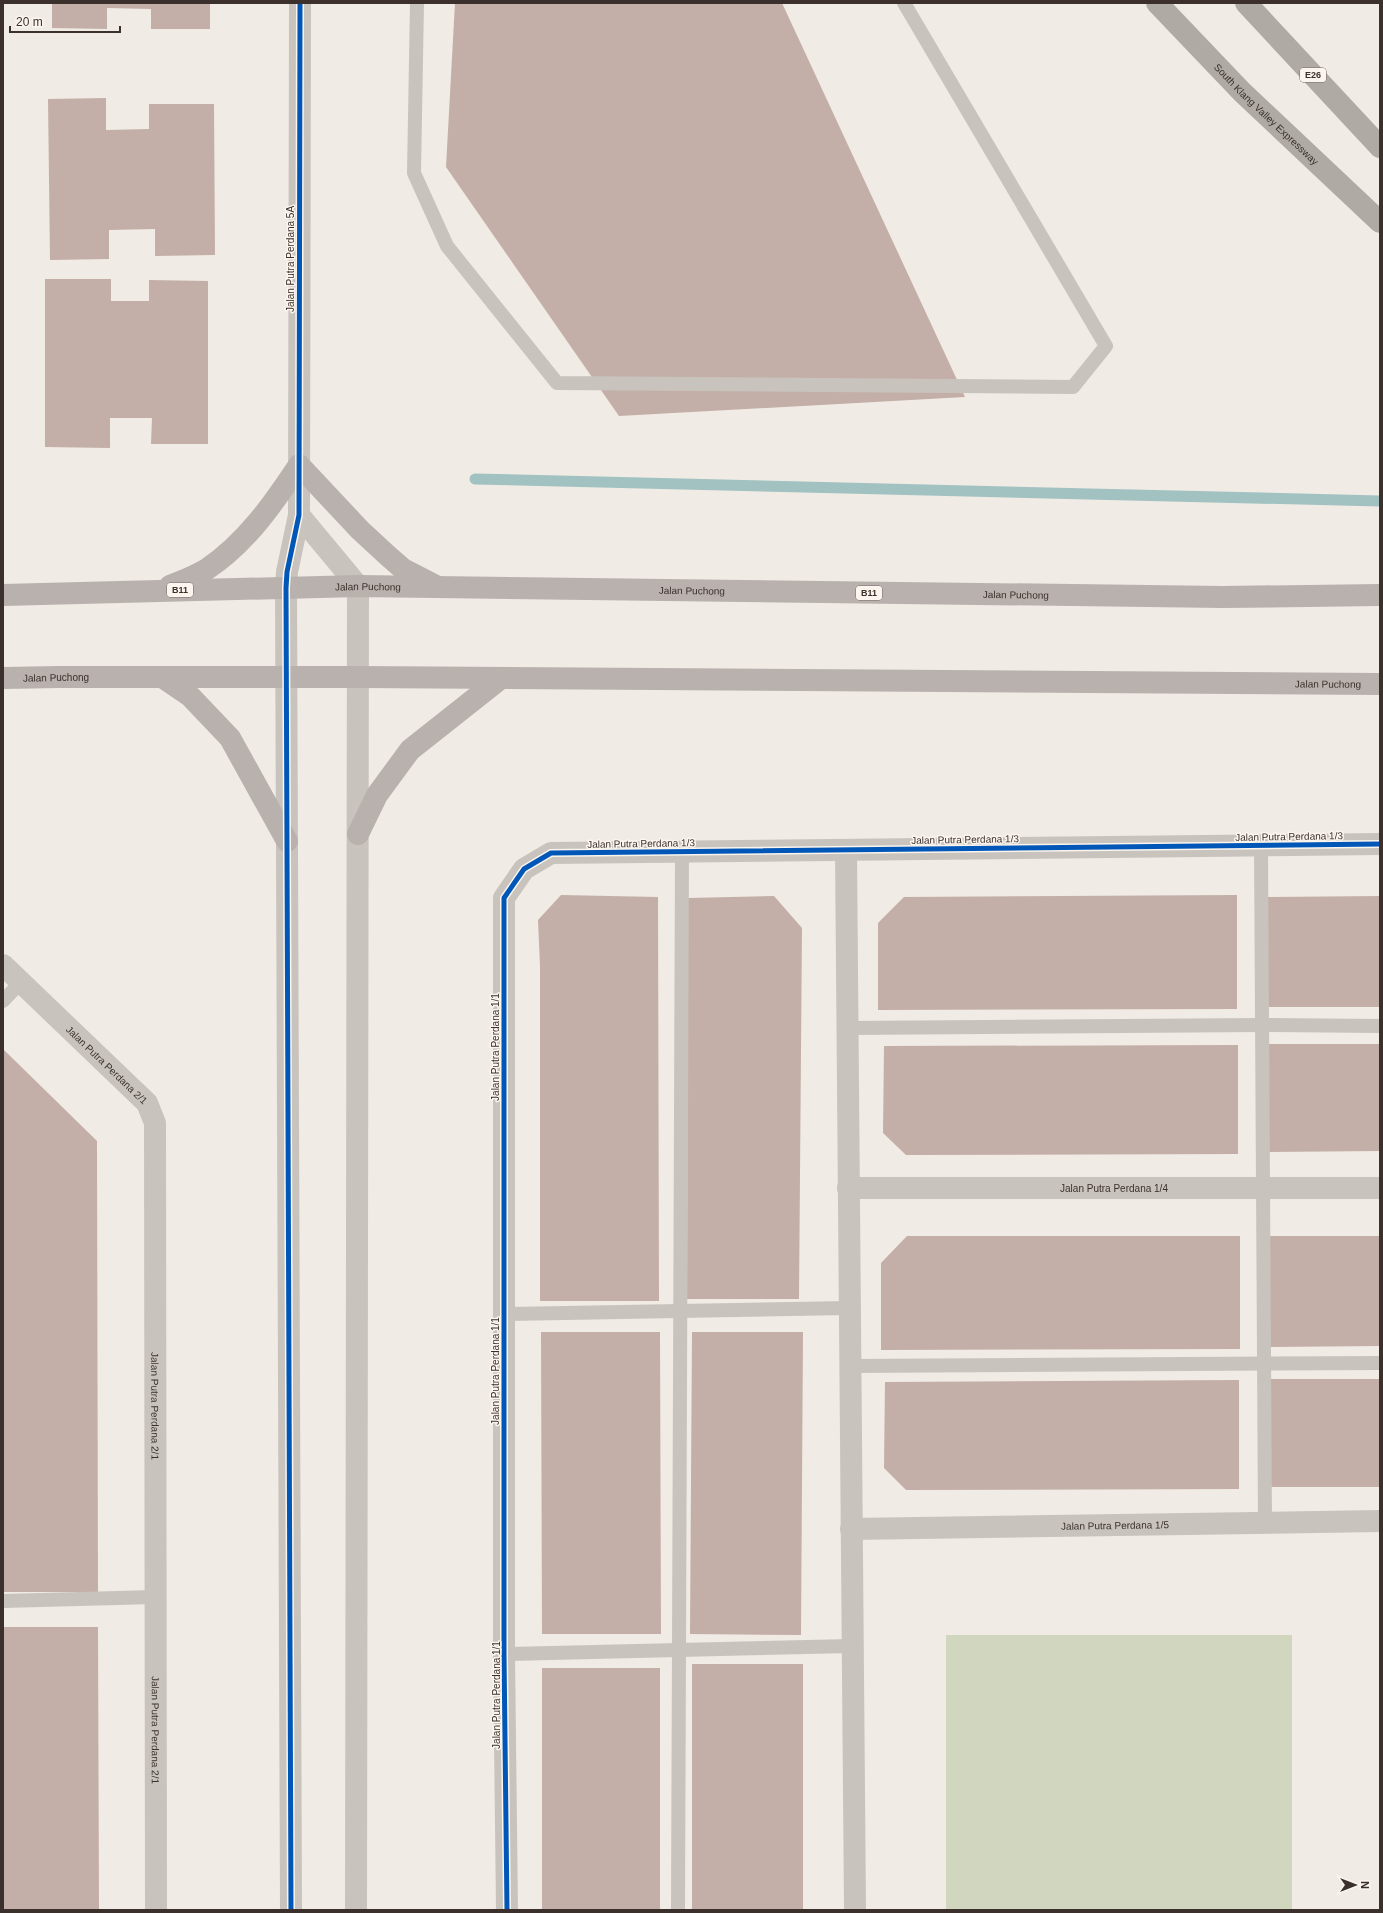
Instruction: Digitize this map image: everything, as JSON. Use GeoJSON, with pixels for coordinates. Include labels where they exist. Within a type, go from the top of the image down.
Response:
{"type":"FeatureCollection","features":[{"type":"Feature","properties":{"kind":"highway","name":"South Klang Valley Expressway"},"geometry":{"type":"LineString","coordinates":[[1157,3],[1242,92],[1380,222]]}},
{"type":"Feature","properties":{"kind":"highway","name":"E26"},"geometry":{"type":"LineString","coordinates":[[1246,3],[1380,147]]}},
{"type":"Feature","properties":{"kind":"main road"},"geometry":{"type":"LineString","coordinates":[[162,590],[206,570],[237,544],[268,511],[299,466],[360,530],[392,559],[403,568],[439,588]]}},
{"type":"Feature","properties":{"kind":"main road","name":"Jalan Puchong"},"geometry":{"type":"LineString","coordinates":[[3,595],[358,586],[1223,597],[1380,595]]}},
{"type":"Feature","properties":{"kind":"main road"},"geometry":{"type":"LineString","coordinates":[[162,676],[190,696],[230,738],[287,841]]}},
{"type":"Feature","properties":{"kind":"main road","name":"Jalan Puchong"},"geometry":{"type":"LineString","coordinates":[[3,678],[358,676],[1380,684]]}},
{"type":"Feature","properties":{"kind":"main road"},"geometry":{"type":"LineString","coordinates":[[358,834],[377,795],[410,750],[501,678]]}},
{"type":"Feature","properties":{"kind":"street","name":"Jalan Putra Perdana 5A"},"geometry":{"type":"LineString","coordinates":[[291,1910],[286,588],[287,572],[299,516],[300,3]]}},
{"type":"Feature","properties":{"kind":"street"},"geometry":{"type":"LineString","coordinates":[[299,516],[358,586],[356,1910]]}},
{"type":"Feature","properties":{"kind":"street","name":"Jalan Putra Perdana 1/3"},"geometry":{"type":"LineString","coordinates":[[551,853],[1380,844]]}},
{"type":"Feature","properties":{"kind":"street"},"geometry":{"type":"LineString","coordinates":[[846,850],[851,1646],[855,1910]]}},
{"type":"Feature","properties":{"kind":"street","name":"Jalan Putra Perdana 1/1"},"geometry":{"type":"LineString","coordinates":[[507,1910],[504,1654],[504,898],[524,869],[551,853]]}},
{"type":"Feature","properties":{"kind":"street","name":"Jalan Putra Perdana 2/1"},"geometry":{"type":"LineString","coordinates":[[3,965],[147,1104],[155,1123],[156,1910]]}},
{"type":"Feature","properties":{"kind":"street","name":"Jalan Putra Perdana 1/4"},"geometry":{"type":"LineString","coordinates":[[848,1188],[1380,1188]]}},
{"type":"Feature","properties":{"kind":"street","name":"Jalan Putra Perdana 1/5"},"geometry":{"type":"LineString","coordinates":[[851,1529],[1380,1520]]}},
{"type":"Feature","properties":{"kind":"lane"},"geometry":{"type":"LineString","coordinates":[[417,3],[414,173],[447,246],[557,383],[1073,387],[1106,346],[904,3]]}},
{"type":"Feature","properties":{"kind":"lane"},"geometry":{"type":"LineString","coordinates":[[1261,845],[1265,1522]]}},
{"type":"Feature","properties":{"kind":"lane"},"geometry":{"type":"LineString","coordinates":[[678,1910],[682,851]]}},
{"type":"Feature","properties":{"kind":"lane"},"geometry":{"type":"LineString","coordinates":[[3,1001],[21,982]]}},
{"type":"Feature","properties":{"kind":"lane"},"geometry":{"type":"LineString","coordinates":[[847,1028],[1263,1025],[1380,1026]]}},
{"type":"Feature","properties":{"kind":"lane"},"geometry":{"type":"LineString","coordinates":[[504,1314],[849,1308]]}},
{"type":"Feature","properties":{"kind":"lane"},"geometry":{"type":"LineString","coordinates":[[850,1366],[1380,1363]]}},
{"type":"Feature","properties":{"kind":"lane"},"geometry":{"type":"LineString","coordinates":[[3,1601],[155,1597]]}},
{"type":"Feature","properties":{"kind":"lane"},"geometry":{"type":"LineString","coordinates":[[504,1654],[851,1646]]}},
{"type":"Feature","properties":{"kind":"green space"},"geometry":{"type":"Polygon","coordinates":[[[946,1635],[1292,1635],[1292,1910],[946,1910],[946,1635]]]}},
{"type":"Feature","properties":{"kind":"building"},"geometry":{"type":"Polygon","coordinates":[[[52,3],[210,3],[210,29],[151,29],[151,9],[107,8],[107,29],[52,28],[52,3]]]}},
{"type":"Feature","properties":{"kind":"building"},"geometry":{"type":"Polygon","coordinates":[[[455,3],[782,3],[965,397],[619,416],[446,167],[455,3]]]}},
{"type":"Feature","properties":{"kind":"building"},"geometry":{"type":"Polygon","coordinates":[[[106,98],[106,130],[149,129],[149,104],[214,104],[215,255],[155,256],[155,229],[109,230],[109,259],[50,260],[48,99],[106,98]]]}},
{"type":"Feature","properties":{"kind":"building"},"geometry":{"type":"Polygon","coordinates":[[[45,279],[111,279],[111,301],[149,301],[149,280],[208,281],[208,444],[151,444],[152,418],[110,418],[110,448],[45,447],[45,279]]]}},
{"type":"Feature","properties":{"kind":"building"},"geometry":{"type":"Polygon","coordinates":[[[561,895],[658,897],[659,1301],[540,1301],[540,966],[538,920],[561,895]]]}},
{"type":"Feature","properties":{"kind":"building"},"geometry":{"type":"Polygon","coordinates":[[[1237,895],[1237,1009],[878,1010],[878,923],[904,897],[1237,895]]]}},
{"type":"Feature","properties":{"kind":"building"},"geometry":{"type":"Polygon","coordinates":[[[774,896],[802,928],[799,1299],[687,1299],[688,898],[774,896]]]}},
{"type":"Feature","properties":{"kind":"building"},"geometry":{"type":"Polygon","coordinates":[[[1380,896],[1380,1007],[1265,1007],[1265,897],[1380,896]]]}},
{"type":"Feature","properties":{"kind":"building"},"geometry":{"type":"Polygon","coordinates":[[[1268,1044],[1380,1044],[1380,1151],[1269,1152],[1268,1044]]]}},
{"type":"Feature","properties":{"kind":"building"},"geometry":{"type":"Polygon","coordinates":[[[1238,1045],[1238,1154],[906,1155],[883,1133],[884,1046],[1238,1045]]]}},
{"type":"Feature","properties":{"kind":"building"},"geometry":{"type":"Polygon","coordinates":[[[3,1049],[97,1141],[98,1592],[3,1592],[3,1049]]]}},
{"type":"Feature","properties":{"kind":"building"},"geometry":{"type":"Polygon","coordinates":[[[907,1236],[1240,1236],[1240,1349],[881,1350],[881,1263],[907,1236]]]}},
{"type":"Feature","properties":{"kind":"building"},"geometry":{"type":"Polygon","coordinates":[[[1268,1236],[1380,1236],[1380,1346],[1268,1347],[1268,1236]]]}},
{"type":"Feature","properties":{"kind":"building"},"geometry":{"type":"Polygon","coordinates":[[[541,1332],[660,1332],[661,1634],[542,1634],[541,1332]]]}},
{"type":"Feature","properties":{"kind":"building"},"geometry":{"type":"Polygon","coordinates":[[[692,1332],[803,1332],[801,1635],[690,1634],[692,1332]]]}},
{"type":"Feature","properties":{"kind":"building"},"geometry":{"type":"Polygon","coordinates":[[[1269,1379],[1380,1379],[1380,1487],[1269,1487],[1269,1379]]]}},
{"type":"Feature","properties":{"kind":"building"},"geometry":{"type":"Polygon","coordinates":[[[1239,1380],[1239,1489],[906,1490],[884,1468],[885,1382],[1239,1380]]]}},
{"type":"Feature","properties":{"kind":"building"},"geometry":{"type":"Polygon","coordinates":[[[3,1627],[98,1627],[99,1910],[3,1910],[3,1627]]]}},
{"type":"Feature","properties":{"kind":"building"},"geometry":{"type":"Polygon","coordinates":[[[692,1664],[803,1664],[803,1910],[692,1910],[692,1664]]]}},
{"type":"Feature","properties":{"kind":"building"},"geometry":{"type":"Polygon","coordinates":[[[542,1668],[660,1668],[660,1910],[542,1910],[542,1668]]]}},
{"type":"Feature","properties":{"kind":"waterway"},"geometry":{"type":"LineString","coordinates":[[475,479],[1380,501]]}},
{"type":"Feature","properties":{"kind":"cycle path"},"geometry":{"type":"LineString","coordinates":[[291,1910],[286,588],[287,572],[299,515],[300,3]]}},
{"type":"Feature","properties":{"kind":"cycle path"},"geometry":{"type":"LineString","coordinates":[[507,1910],[504,1654],[504,898],[524,869],[551,853],[1380,844]]}}]}
